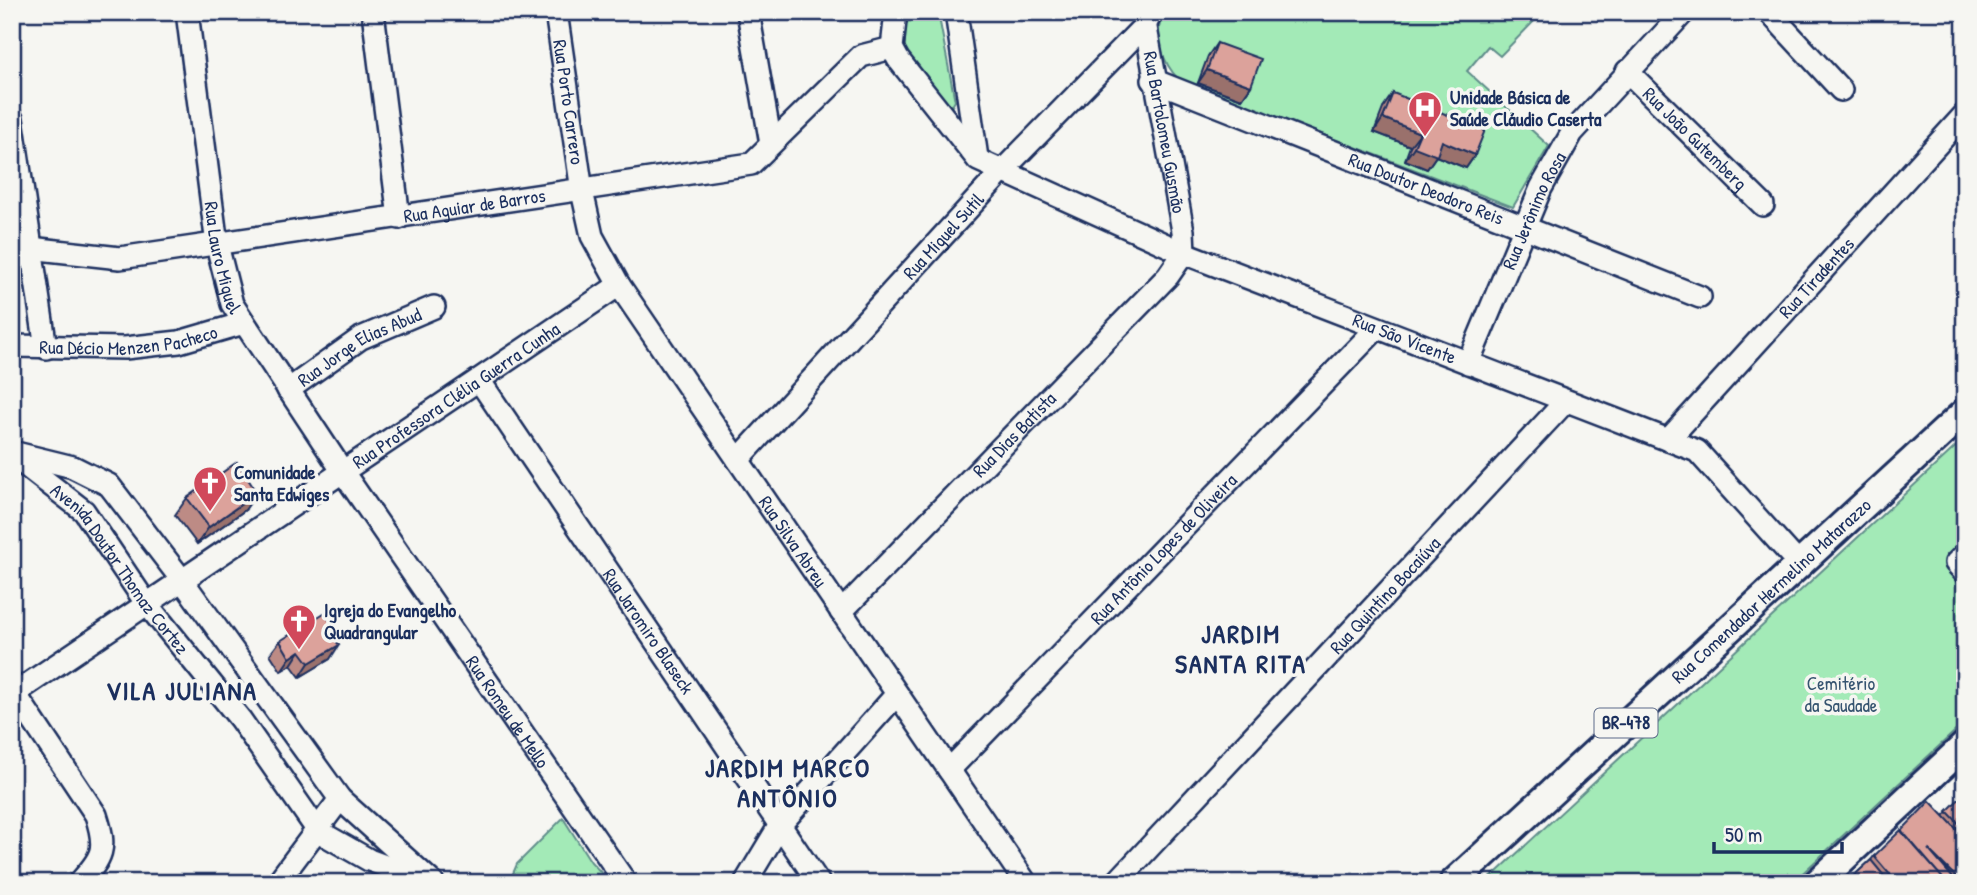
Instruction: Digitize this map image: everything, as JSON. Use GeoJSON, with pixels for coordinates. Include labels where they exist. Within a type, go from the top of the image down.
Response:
{"type":"FeatureCollection","features":[{"type":"Feature","properties":{"kind":"main road","name":"Rua Comendador Hermelino Matarazzo"},"geometry":{"type":"LineString","coordinates":[[1453,883],[1965,412]]}},
{"type":"Feature","properties":{"kind":"main road"},"geometry":{"type":"LineString","coordinates":[[1817,883],[1963,749]]}},
{"type":"Feature","properties":{"kind":"street","name":"Rua Lauro Miguel"},"geometry":{"type":"LineString","coordinates":[[187,12],[217,245],[232,304],[343,471]]}},
{"type":"Feature","properties":{"kind":"street"},"geometry":{"type":"LineString","coordinates":[[373,12],[399,218]]}},
{"type":"Feature","properties":{"kind":"street","name":"Rua Porto Carrero"},"geometry":{"type":"LineString","coordinates":[[556,12],[582,191]]}},
{"type":"Feature","properties":{"kind":"street"},"geometry":{"type":"LineString","coordinates":[[748,12],[771,144]]}},
{"type":"Feature","properties":{"kind":"street"},"geometry":{"type":"LineString","coordinates":[[896,12],[892,48],[978,160]]}},
{"type":"Feature","properties":{"kind":"street"},"geometry":{"type":"LineString","coordinates":[[956,12],[978,160]]}},
{"type":"Feature","properties":{"kind":"street","name":"Rua Jerônimo Rosa"},"geometry":{"type":"LineString","coordinates":[[1468,363],[1541,188],[1572,134],[1684,12]]}},
{"type":"Feature","properties":{"kind":"street"},"geometry":{"type":"LineString","coordinates":[[1769,12],[1841,90]]}},
{"type":"Feature","properties":{"kind":"street","name":"Rua Bartolomeu Gusmão"},"geometry":{"type":"LineString","coordinates":[[1146,16],[1153,80],[1183,231],[1184,253]]}},
{"type":"Feature","properties":{"kind":"street","name":"Rua Miguel Sutil"},"geometry":{"type":"LineString","coordinates":[[738,460],[1146,16]]}},
{"type":"Feature","properties":{"kind":"street","name":"Rua Aguiar de Barros"},"geometry":{"type":"LineString","coordinates":[[22,247],[120,258],[751,164],[861,56],[892,48]]}},
{"type":"Feature","properties":{"kind":"street","name":"Rua João Gutemberg"},"geometry":{"type":"LineString","coordinates":[[1627,71],[1763,205]]}},
{"type":"Feature","properties":{"kind":"street","name":"Rua Doutor Deodoro Reis"},"geometry":{"type":"LineString","coordinates":[[1153,80],[1700,297]]}},
{"type":"Feature","properties":{"kind":"street"},"geometry":{"type":"LineString","coordinates":[[945,120],[960,126],[970,109]]}},
{"type":"Feature","properties":{"kind":"street","name":"Rua Tiradentes"},"geometry":{"type":"LineString","coordinates":[[1668,440],[1965,114]]}},
{"type":"Feature","properties":{"kind":"street"},"geometry":{"type":"LineString","coordinates":[[12,119],[22,247],[46,348]]}},
{"type":"Feature","properties":{"kind":"street","name":"Rua São Vicente"},"geometry":{"type":"LineString","coordinates":[[978,160],[1184,253],[1697,451],[1798,563]]}},
{"type":"Feature","properties":{"kind":"street","name":"Rua Silva Abreu"},"geometry":{"type":"LineString","coordinates":[[582,191],[592,236],[619,285],[1026,883]]}},
{"type":"Feature","properties":{"kind":"street","name":"Rua Dias Batista"},"geometry":{"type":"LineString","coordinates":[[841,612],[1168,276],[1184,253]]}},
{"type":"Feature","properties":{"kind":"street","name":"Rua Professora Clélia Guerra Cunha"},"geometry":{"type":"LineString","coordinates":[[14,691],[619,285]]}},
{"type":"Feature","properties":{"kind":"street","name":"Rua Jorge Elias Abud"},"geometry":{"type":"LineString","coordinates":[[288,390],[360,338],[434,307]]}},
{"type":"Feature","properties":{"kind":"street","name":"Rua Décio Menzen Pacheco"},"geometry":{"type":"LineString","coordinates":[[12,346],[125,348],[179,342],[244,323]]}},
{"type":"Feature","properties":{"kind":"street","name":"Rua Antônio Lopes de Oliveira"},"geometry":{"type":"LineString","coordinates":[[949,770],[1377,328]]}},
{"type":"Feature","properties":{"kind":"street","name":"Rua Jaromiro Blaseck"},"geometry":{"type":"LineString","coordinates":[[479,380],[820,883]]}},
{"type":"Feature","properties":{"kind":"street","name":"Rua Quintino Bocaiúva"},"geometry":{"type":"LineString","coordinates":[[1116,883],[1566,401]]}},
{"type":"Feature","properties":{"kind":"street","name":"Avenida Doutor Thomaz Cortez"},"geometry":{"type":"LineString","coordinates":[[12,454],[74,467],[109,485],[182,580],[340,799],[431,883]]}},
{"type":"Feature","properties":{"kind":"street","name":"Avenida Doutor Thomaz Cortez"},"geometry":{"type":"LineString","coordinates":[[12,454],[84,511],[146,603],[240,719],[318,831],[369,860],[431,883]]}},
{"type":"Feature","properties":{"kind":"street","name":"Rua Romeu de Mello"},"geometry":{"type":"LineString","coordinates":[[343,471],[626,883]]}},
{"type":"Feature","properties":{"kind":"street"},"geometry":{"type":"LineString","coordinates":[[1965,554],[1956,563],[1965,573]]}},
{"type":"Feature","properties":{"kind":"street"},"geometry":{"type":"LineString","coordinates":[[14,691],[96,815],[103,838],[99,862],[79,883]]}},
{"type":"Feature","properties":{"kind":"street"},"geometry":{"type":"LineString","coordinates":[[746,883],[780,825],[897,694]]}},
{"type":"Feature","properties":{"kind":"street"},"geometry":{"type":"LineString","coordinates":[[279,882],[340,799]]}},
{"type":"Feature","properties":{"kind":"green space"},"geometry":{"type":"Polygon","coordinates":[[[907,12],[938,12],[955,101],[952,106],[948,107],[904,53],[907,12]]]}},
{"type":"Feature","properties":{"kind":"green space"},"geometry":{"type":"Polygon","coordinates":[[[1164,12],[1543,12],[1500,56],[1488,46],[1467,71],[1549,146],[1513,207],[1179,80],[1164,57],[1159,39],[1164,12]]]}},
{"type":"Feature","properties":{"kind":"green space","name":"Cemitério da Saudade"},"geometry":{"type":"Polygon","coordinates":[[[1965,438],[1965,722],[1792,883],[1485,883],[1965,438]]]}},
{"type":"Feature","properties":{"kind":"green space"},"geometry":{"type":"Polygon","coordinates":[[[563,818],[591,862],[611,883],[509,883],[517,864],[563,818]]]}},
{"type":"Feature","properties":{"kind":"building"},"geometry":{"type":"Polygon","coordinates":[[[1217,43],[1261,59],[1251,86],[1207,70],[1217,43]]]}},
{"type":"Feature","properties":{"kind":"building"},"geometry":{"type":"Polygon","coordinates":[[[1393,93],[1485,130],[1475,155],[1442,141],[1437,156],[1414,147],[1420,133],[1383,118],[1393,93]]]}},
{"type":"Feature","properties":{"kind":"building"},"geometry":{"type":"Polygon","coordinates":[[[237,462],[257,493],[209,527],[187,498],[237,462]]]}},
{"type":"Feature","properties":{"kind":"building"},"geometry":{"type":"Polygon","coordinates":[[[324,613],[337,630],[331,635],[339,645],[309,663],[300,651],[290,658],[280,641],[324,613]]]}},
{"type":"Feature","properties":{"kind":"building"},"geometry":{"type":"Polygon","coordinates":[[[1965,793],[1965,830],[1947,811],[1965,793]]]}},
{"type":"Feature","properties":{"kind":"building"},"geometry":{"type":"Polygon","coordinates":[[[1930,801],[1965,838],[1965,875],[1959,880],[1928,849],[1954,879],[1950,883],[1947,883],[1901,831],[1930,801]]]}},
{"type":"Feature","properties":{"kind":"building"},"geometry":{"type":"Polygon","coordinates":[[[1901,830],[1947,883],[1897,883],[1874,856],[1901,830]]]}},
{"type":"Feature","properties":{"kind":"building"},"geometry":{"type":"Polygon","coordinates":[[[1871,860],[1890,883],[1846,883],[1871,860]]]}},
{"type":"Feature","properties":{"kind":"place","name":"Unidade Básica de Saúde Cláudio Caserta"},"geometry":{"type":"Point","coordinates":[1425,138]}},
{"type":"Feature","properties":{"kind":"place","name":"Comunidade Santa Edwiges"},"geometry":{"type":"Point","coordinates":[210,513]}},
{"type":"Feature","properties":{"kind":"place","name":"Igreja do Evangelho Quadrangular"},"geometry":{"type":"Point","coordinates":[299,651]}},
{"type":"Feature","properties":{"kind":"district","name":"JARDIM SANTA RITA"},"geometry":{"type":"Point","coordinates":[1241,649]}},
{"type":"Feature","properties":{"kind":"district","name":"VILA JULIANA"},"geometry":{"type":"Point","coordinates":[182,691]}},
{"type":"Feature","properties":{"kind":"district","name":"JARDIM MARCO ANTÔNIO"},"geometry":{"type":"Point","coordinates":[788,783]}}]}
